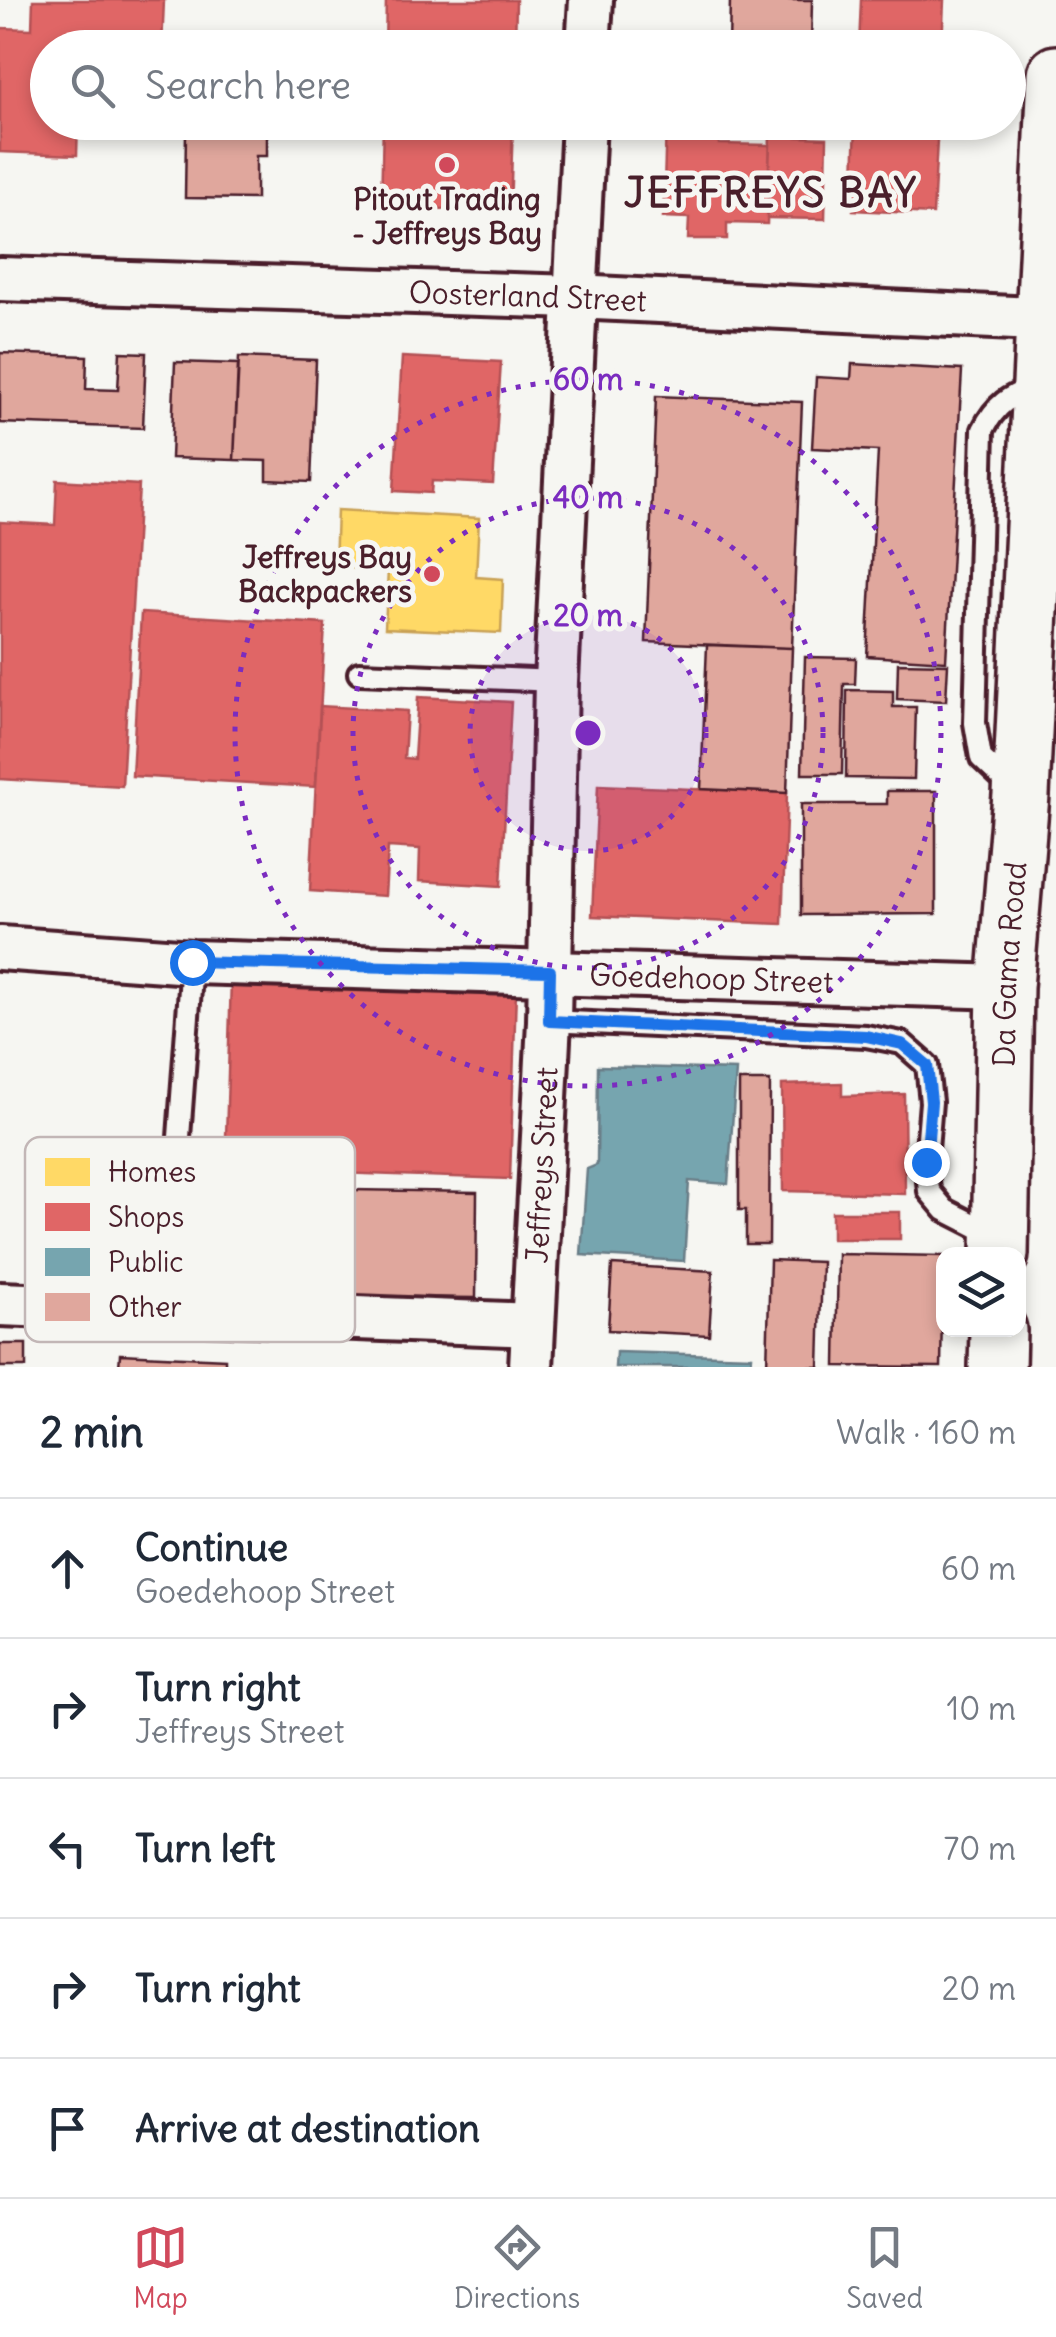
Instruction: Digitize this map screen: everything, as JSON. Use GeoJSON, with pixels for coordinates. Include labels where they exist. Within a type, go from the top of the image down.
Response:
{"type":"FeatureCollection","features":[{"type":"Feature","properties":{"kind":"street"},"geometry":{"type":"LineString","coordinates":[[589,30],[591,0]]}},
{"type":"Feature","properties":{"kind":"street","name":"Da Gama Road"},"geometry":{"type":"LineString","coordinates":[[1001,1247],[1005,987],[1039,796],[1032,740],[1048,388],[1056,74]]}},
{"type":"Feature","properties":{"kind":"street","name":"Jeffreys Street"},"geometry":{"type":"LineString","coordinates":[[531,1367],[549,1021],[556,681],[583,140]]}},
{"type":"Feature","properties":{"kind":"street","name":"Oosterland Street"},"geometry":{"type":"LineString","coordinates":[[0,280],[574,296],[1049,320]]}},
{"type":"Feature","properties":{"kind":"street","name":"Goedehoop Street"},"geometry":{"type":"LineString","coordinates":[[0,948],[192,962],[1005,987]]}},
{"type":"Feature","properties":{"kind":"street"},"geometry":{"type":"LineString","coordinates":[[0,1304],[25,1305]]}},
{"type":"Feature","properties":{"kind":"street"},"geometry":{"type":"LineString","coordinates":[[355,1319],[532,1325]]}},
{"type":"Feature","properties":{"kind":"street"},"geometry":{"type":"LineString","coordinates":[[997,1367],[998,1337]]}},
{"type":"Feature","properties":{"kind":"lane"},"geometry":{"type":"LineString","coordinates":[[1039,796],[981,758],[975,723],[983,430],[994,409],[1008,396],[1048,388]]}},
{"type":"Feature","properties":{"kind":"lane"},"geometry":{"type":"LineString","coordinates":[[359,673],[556,681]]}},
{"type":"Feature","properties":{"kind":"lane"},"geometry":{"type":"LineString","coordinates":[[179,1137],[192,962]]}},
{"type":"Feature","properties":{"kind":"lane"},"geometry":{"type":"LineString","coordinates":[[549,1021],[866,1036],[902,1044],[927,1065],[931,1102],[926,1162],[929,1192],[945,1210],[1001,1247]]}},
{"type":"Feature","properties":{"kind":"building: Homes","name":"Jeffreys Bay Backpackers"},"geometry":{"type":"Polygon","coordinates":[[[337,510],[479,518],[476,577],[503,579],[501,633],[385,628],[388,570],[335,567],[337,510]]]}},
{"type":"Feature","properties":{"kind":"building: Shops"},"geometry":{"type":"Polygon","coordinates":[[[33,0],[164,0],[163,30],[30,30],[30,140],[77,140],[77,155],[0,152],[0,28],[32,29],[33,0]]]}},
{"type":"Feature","properties":{"kind":"building: Shops"},"geometry":{"type":"Polygon","coordinates":[[[386,0],[516,0],[515,30],[385,30],[386,0]]]}},
{"type":"Feature","properties":{"kind":"building: Shops"},"geometry":{"type":"Polygon","coordinates":[[[861,0],[944,0],[943,30],[860,30],[861,0]]]}},
{"type":"Feature","properties":{"kind":"building: Shops","name":"Pitout Trading - Jeffreys Bay"},"geometry":{"type":"Polygon","coordinates":[[[383,140],[512,140],[510,211],[381,207],[383,140]]]}},
{"type":"Feature","properties":{"kind":"building: Shops"},"geometry":{"type":"Polygon","coordinates":[[[665,140],[770,145],[767,224],[727,223],[727,239],[688,239],[689,218],[663,217],[665,140]]]}},
{"type":"Feature","properties":{"kind":"building: Shops"},"geometry":{"type":"Polygon","coordinates":[[[770,140],[827,140],[825,219],[767,218],[770,140]]]}},
{"type":"Feature","properties":{"kind":"building: Shops"},"geometry":{"type":"Polygon","coordinates":[[[855,140],[937,140],[933,214],[853,210],[855,140]]]}},
{"type":"Feature","properties":{"kind":"building: Shops"},"geometry":{"type":"Polygon","coordinates":[[[402,357],[501,362],[493,484],[432,481],[431,493],[394,491],[402,357]]]}},
{"type":"Feature","properties":{"kind":"building: Shops"},"geometry":{"type":"Polygon","coordinates":[[[57,480],[139,485],[122,786],[0,779],[0,522],[55,525],[57,480]]]}},
{"type":"Feature","properties":{"kind":"building: Shops"},"geometry":{"type":"Polygon","coordinates":[[[141,613],[325,624],[316,787],[132,776],[141,613]]]}},
{"type":"Feature","properties":{"kind":"building: Shops"},"geometry":{"type":"Polygon","coordinates":[[[418,697],[511,702],[501,886],[419,881],[420,849],[388,847],[385,896],[310,891],[320,706],[407,711],[404,758],[414,759],[418,697]]]}},
{"type":"Feature","properties":{"kind":"building: Shops"},"geometry":{"type":"Polygon","coordinates":[[[598,785],[787,793],[782,924],[592,916],[598,785]]]}},
{"type":"Feature","properties":{"kind":"building: Shops"},"geometry":{"type":"Polygon","coordinates":[[[231,980],[516,990],[510,1179],[355,1174],[355,1137],[226,1137],[231,980]]]}},
{"type":"Feature","properties":{"kind":"building: Shops"},"geometry":{"type":"Polygon","coordinates":[[[842,1083],[842,1096],[904,1094],[905,1194],[783,1191],[782,1085],[842,1083]]]}},
{"type":"Feature","properties":{"kind":"building: Shops"},"geometry":{"type":"Polygon","coordinates":[[[832,1212],[900,1212],[900,1239],[832,1239],[832,1212]]]}},
{"type":"Feature","properties":{"kind":"building: Public"},"geometry":{"type":"Polygon","coordinates":[[[598,1066],[736,1070],[728,1184],[689,1181],[684,1261],[581,1255],[587,1169],[597,1165],[598,1066]]]}},
{"type":"Feature","properties":{"kind":"building: Public"},"geometry":{"type":"Polygon","coordinates":[[[616,1352],[752,1356],[751,1367],[615,1367],[616,1352]]]}},
{"type":"Feature","properties":{"kind":"building: Other"},"geometry":{"type":"Polygon","coordinates":[[[730,0],[812,0],[811,30],[729,30],[730,0]]]}},
{"type":"Feature","properties":{"kind":"building: Other"},"geometry":{"type":"Polygon","coordinates":[[[186,140],[267,140],[267,156],[256,156],[256,199],[185,198],[186,140]]]}},
{"type":"Feature","properties":{"kind":"building: Other"},"geometry":{"type":"Polygon","coordinates":[[[120,352],[146,353],[143,428],[0,423],[0,353],[87,356],[86,389],[118,390],[120,352]]]}},
{"type":"Feature","properties":{"kind":"building: Other"},"geometry":{"type":"Polygon","coordinates":[[[239,357],[316,360],[311,482],[267,480],[267,461],[234,460],[239,357]]]}},
{"type":"Feature","properties":{"kind":"building: Other"},"geometry":{"type":"Polygon","coordinates":[[[175,362],[238,364],[234,460],[171,458],[175,362]]]}},
{"type":"Feature","properties":{"kind":"building: Other"},"geometry":{"type":"Polygon","coordinates":[[[852,364],[962,370],[946,661],[867,656],[878,451],[812,448],[816,377],[851,379],[852,364]]]}},
{"type":"Feature","properties":{"kind":"building: Other"},"geometry":{"type":"Polygon","coordinates":[[[656,396],[802,402],[792,648],[646,642],[656,396]]]}},
{"type":"Feature","properties":{"kind":"building: Other"},"geometry":{"type":"Polygon","coordinates":[[[707,645],[792,648],[787,793],[701,789],[707,645]]]}},
{"type":"Feature","properties":{"kind":"building: Other"},"geometry":{"type":"Polygon","coordinates":[[[805,657],[856,658],[855,684],[844,684],[842,774],[802,774],[805,657]]]}},
{"type":"Feature","properties":{"kind":"building: Other"},"geometry":{"type":"Polygon","coordinates":[[[898,663],[948,664],[946,701],[897,699],[898,663]]]}},
{"type":"Feature","properties":{"kind":"building: Other"},"geometry":{"type":"Polygon","coordinates":[[[847,690],[893,691],[893,707],[916,707],[914,779],[846,778],[847,690]]]}},
{"type":"Feature","properties":{"kind":"building: Other"},"geometry":{"type":"Polygon","coordinates":[[[887,791],[936,791],[936,914],[801,915],[801,804],[887,804],[887,791]]]}},
{"type":"Feature","properties":{"kind":"building: Other"},"geometry":{"type":"Polygon","coordinates":[[[739,1081],[770,1081],[769,1244],[746,1244],[746,1210],[739,1210],[739,1081]]]}},
{"type":"Feature","properties":{"kind":"building: Other"},"geometry":{"type":"Polygon","coordinates":[[[355,1190],[477,1192],[476,1298],[355,1297],[355,1190]]]}},
{"type":"Feature","properties":{"kind":"building: Other"},"geometry":{"type":"Polygon","coordinates":[[[838,1254],[936,1256],[936,1337],[942,1337],[941,1367],[836,1366],[838,1254]]]}},
{"type":"Feature","properties":{"kind":"building: Other"},"geometry":{"type":"Polygon","coordinates":[[[770,1260],[822,1262],[819,1367],[767,1367],[770,1260]]]}},
{"type":"Feature","properties":{"kind":"building: Other"},"geometry":{"type":"Polygon","coordinates":[[[612,1265],[713,1271],[709,1335],[608,1330],[612,1265]]]}},
{"type":"Feature","properties":{"kind":"building: Other"},"geometry":{"type":"Polygon","coordinates":[[[0,1344],[26,1344],[26,1367],[0,1367],[0,1344]]]}},
{"type":"Feature","properties":{"kind":"building: Other"},"geometry":{"type":"Polygon","coordinates":[[[120,1354],[225,1359],[225,1367],[119,1367],[120,1354]]]}},
{"type":"Feature","properties":{"kind":"place","name":"Pitout Trading - Jeffreys Bay"},"geometry":{"type":"Point","coordinates":[447,165]}},
{"type":"Feature","properties":{"kind":"place","name":"Jeffreys Bay Backpackers"},"geometry":{"type":"Point","coordinates":[432,574]}},
{"type":"Feature","properties":{"kind":"district","name":"JEFFREYS BAY"},"geometry":{"type":"Point","coordinates":[771,193]}},
{"type":"Feature","properties":{"kind":"route"},"geometry":{"type":"LineString","coordinates":[[192,962],[550,971],[549,1021],[866,1036],[902,1044],[927,1065],[931,1102],[926,1162]]}}]}
